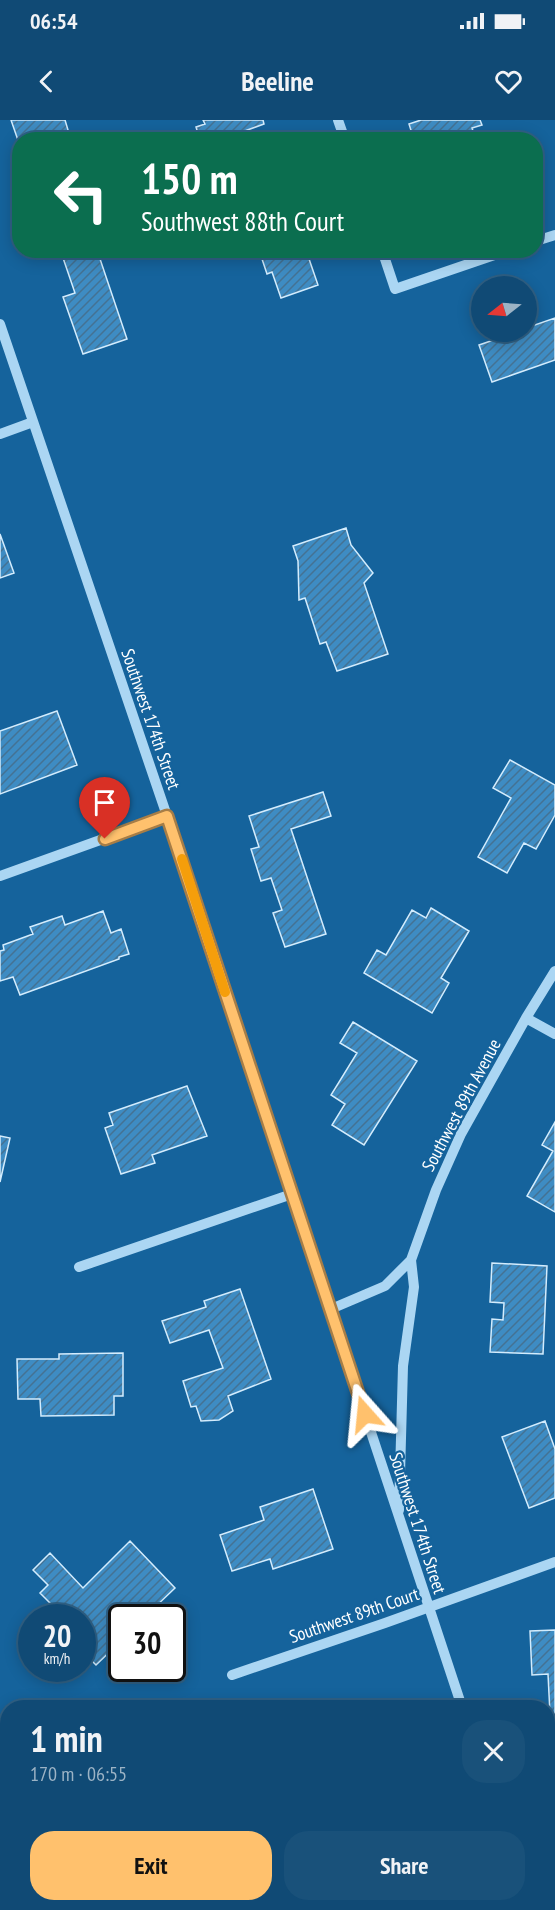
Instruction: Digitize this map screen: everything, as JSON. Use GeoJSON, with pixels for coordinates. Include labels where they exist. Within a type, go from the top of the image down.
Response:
{"type":"FeatureCollection","features":[{"type":"Feature","properties":{"kind":"street"},"geometry":{"type":"LineString","coordinates":[[385,258],[395,289],[485,258]]}},
{"type":"Feature","properties":{"kind":"street","name":"Southwest 174th Street"},"geometry":{"type":"LineString","coordinates":[[0,324],[167,816],[460,1700]]}},
{"type":"Feature","properties":{"kind":"street"},"geometry":{"type":"LineString","coordinates":[[0,434],[33,422]]}},
{"type":"Feature","properties":{"kind":"street"},"geometry":{"type":"LineString","coordinates":[[0,876],[167,816]]}},
{"type":"Feature","properties":{"kind":"street","name":"Southwest 89th Avenue"},"geometry":{"type":"LineString","coordinates":[[331,1309],[385,1286],[411,1260],[436,1190],[461,1134],[555,971]]}},
{"type":"Feature","properties":{"kind":"street"},"geometry":{"type":"LineString","coordinates":[[526,1018],[555,1034]]}},
{"type":"Feature","properties":{"kind":"street"},"geometry":{"type":"LineString","coordinates":[[79,1267],[292,1194]]}},
{"type":"Feature","properties":{"kind":"street","name":"Southwest 89th Avenue"},"geometry":{"type":"LineString","coordinates":[[399,1520],[403,1366],[414,1287],[411,1260]]}},
{"type":"Feature","properties":{"kind":"street","name":"Southwest 89th Court"},"geometry":{"type":"LineString","coordinates":[[232,1675],[555,1562]]}},
{"type":"Feature","properties":{"kind":"building"},"geometry":{"type":"Polygon","coordinates":[[[11,120],[65,120],[69,132],[15,132],[11,120]]]}},
{"type":"Feature","properties":{"kind":"building"},"geometry":{"type":"Polygon","coordinates":[[[203,120],[263,120],[264,124],[242,132],[198,132],[196,127],[205,124],[203,120]]]}},
{"type":"Feature","properties":{"kind":"building"},"geometry":{"type":"Polygon","coordinates":[[[421,120],[480,120],[482,125],[472,128],[473,132],[412,132],[409,124],[421,120]]]}},
{"type":"Feature","properties":{"kind":"building"},"geometry":{"type":"Polygon","coordinates":[[[63,258],[100,258],[127,339],[83,354],[63,297],[75,293],[63,258]]]}},
{"type":"Feature","properties":{"kind":"building"},"geometry":{"type":"Polygon","coordinates":[[[262,258],[309,258],[318,285],[281,298],[272,272],[267,274],[262,258]]]}},
{"type":"Feature","properties":{"kind":"building"},"geometry":{"type":"Polygon","coordinates":[[[555,318],[555,360],[492,382],[479,345],[488,342],[537,342],[537,324],[555,318]]]}},
{"type":"Feature","properties":{"kind":"building"},"geometry":{"type":"Polygon","coordinates":[[[346,528],[351,545],[373,573],[364,583],[388,654],[337,671],[326,642],[320,644],[305,598],[299,600],[298,561],[293,546],[346,528]]]}},
{"type":"Feature","properties":{"kind":"building"},"geometry":{"type":"Polygon","coordinates":[[[0,534],[14,573],[0,578],[0,534]]]}},
{"type":"Feature","properties":{"kind":"building"},"geometry":{"type":"Polygon","coordinates":[[[57,711],[77,765],[0,794],[0,731],[57,711]]]}},
{"type":"Feature","properties":{"kind":"building"},"geometry":{"type":"Polygon","coordinates":[[[510,760],[555,785],[555,815],[536,849],[524,843],[507,873],[478,857],[511,798],[493,788],[510,760]]]}},
{"type":"Feature","properties":{"kind":"building"},"geometry":{"type":"Polygon","coordinates":[[[323,792],[331,816],[291,829],[326,934],[285,947],[273,913],[282,910],[271,878],[261,881],[251,849],[259,847],[249,816],[323,792]]]}},
{"type":"Feature","properties":{"kind":"building"},"geometry":{"type":"Polygon","coordinates":[[[431,908],[469,931],[441,978],[449,983],[432,1013],[364,973],[377,950],[386,955],[412,910],[426,918],[431,908]]]}},
{"type":"Feature","properties":{"kind":"building"},"geometry":{"type":"Polygon","coordinates":[[[103,911],[111,933],[121,929],[129,954],[20,995],[13,977],[0,981],[0,951],[4,950],[3,945],[33,934],[30,927],[62,916],[65,925],[103,911]]]}},
{"type":"Feature","properties":{"kind":"building"},"geometry":{"type":"Polygon","coordinates":[[[353,1022],[417,1061],[364,1145],[332,1125],[345,1104],[331,1095],[357,1053],[340,1043],[353,1022]]]}},
{"type":"Feature","properties":{"kind":"building"},"geometry":{"type":"Polygon","coordinates":[[[187,1086],[207,1136],[152,1155],[155,1163],[121,1174],[105,1128],[113,1125],[109,1113],[187,1086]]]}},
{"type":"Feature","properties":{"kind":"building"},"geometry":{"type":"Polygon","coordinates":[[[555,1122],[555,1212],[527,1196],[553,1151],[542,1145],[555,1122]]]}},
{"type":"Feature","properties":{"kind":"building"},"geometry":{"type":"Polygon","coordinates":[[[0,1136],[10,1138],[0,1182],[0,1136]]]}},
{"type":"Feature","properties":{"kind":"building"},"geometry":{"type":"Polygon","coordinates":[[[492,1263],[547,1266],[543,1354],[490,1352],[492,1319],[503,1320],[504,1303],[490,1302],[492,1263]]]}},
{"type":"Feature","properties":{"kind":"building"},"geometry":{"type":"Polygon","coordinates":[[[240,1289],[271,1379],[228,1396],[233,1411],[219,1420],[201,1421],[196,1406],[191,1407],[183,1381],[223,1368],[209,1330],[170,1343],[162,1321],[206,1307],[204,1301],[240,1289]]]}},
{"type":"Feature","properties":{"kind":"building"},"geometry":{"type":"Polygon","coordinates":[[[123,1353],[123,1396],[114,1396],[114,1415],[41,1416],[40,1399],[18,1399],[17,1359],[59,1359],[59,1354],[123,1353]]]}},
{"type":"Feature","properties":{"kind":"building"},"geometry":{"type":"Polygon","coordinates":[[[545,1421],[555,1449],[555,1498],[529,1508],[502,1437],[545,1421]]]}},
{"type":"Feature","properties":{"kind":"building"},"geometry":{"type":"Polygon","coordinates":[[[313,1489],[333,1549],[273,1569],[270,1559],[232,1571],[220,1535],[264,1520],[260,1507],[313,1489]]]}},
{"type":"Feature","properties":{"kind":"building"},"geometry":{"type":"Polygon","coordinates":[[[130,1541],[175,1588],[158,1604],[108,1604],[108,1653],[96,1665],[96,1604],[51,1604],[40,1593],[48,1585],[33,1570],[50,1553],[83,1588],[130,1541]]]}},
{"type":"Feature","properties":{"kind":"building"},"geometry":{"type":"Polygon","coordinates":[[[555,1630],[555,1700],[549,1700],[548,1674],[532,1675],[530,1631],[555,1630]]]}},
{"type":"Feature","properties":{"kind":"slow traffic"},"geometry":{"type":"LineString","coordinates":[[182,859],[225,992]]}},
{"type":"Feature","properties":{"kind":"route"},"geometry":{"type":"LineString","coordinates":[[105,839],[167,816],[365,1414]]}}]}
